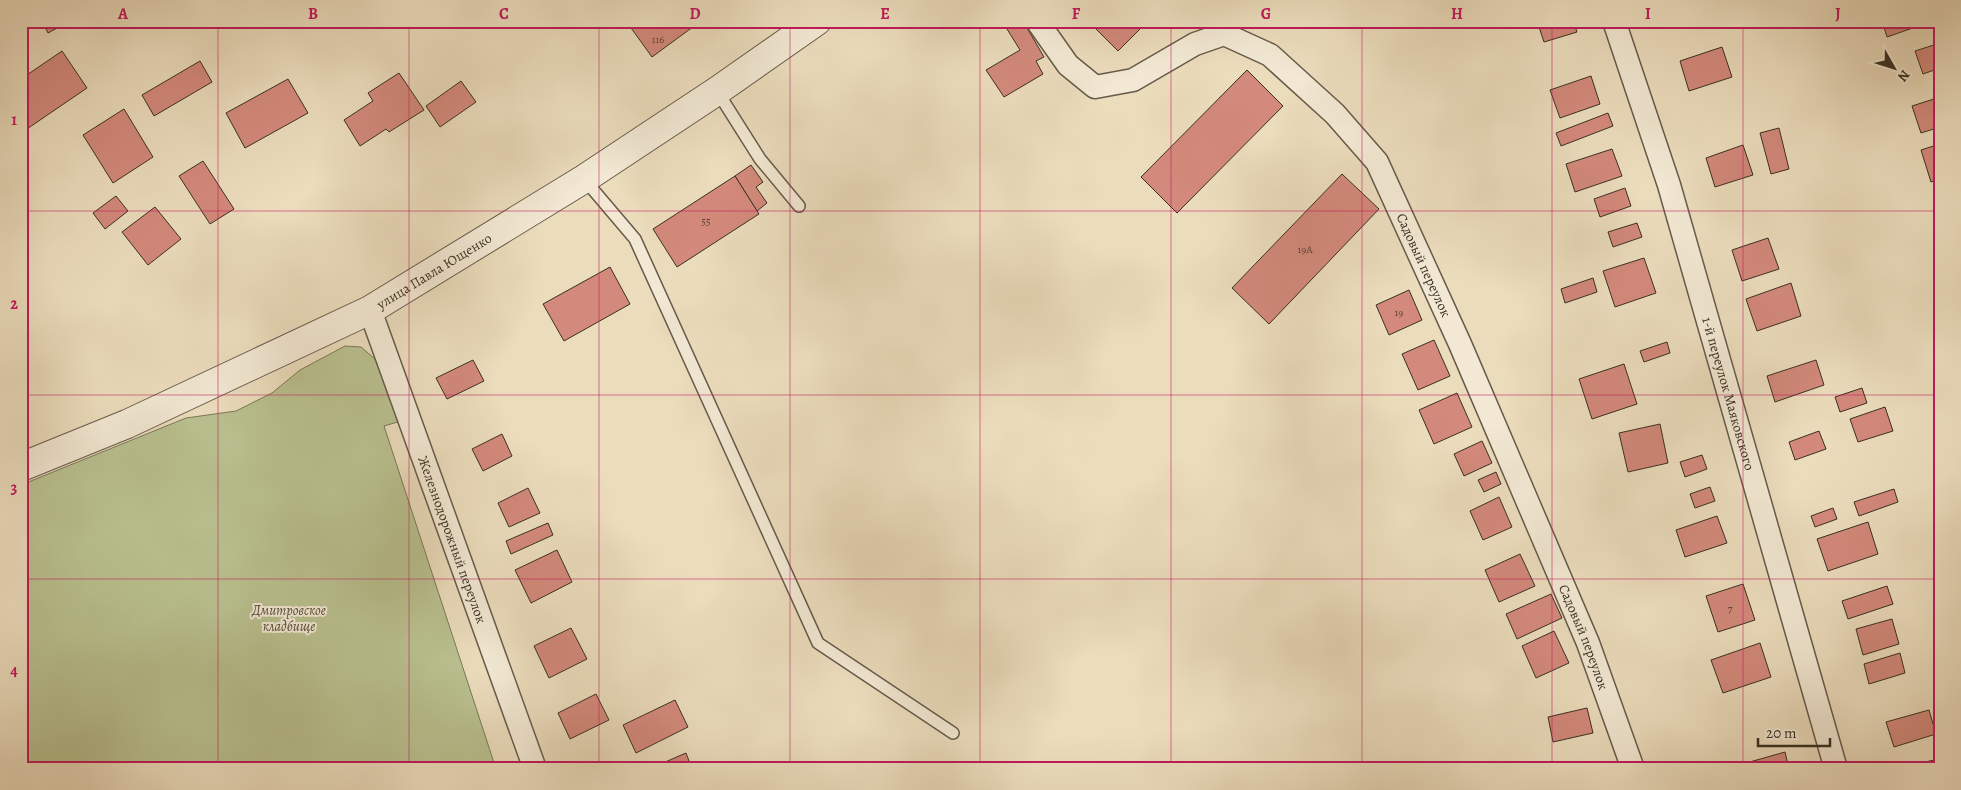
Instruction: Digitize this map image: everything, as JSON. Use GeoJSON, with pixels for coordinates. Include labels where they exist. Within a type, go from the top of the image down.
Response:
{"type":"FeatureCollection","features":[{"type":"Feature","properties":{"kind":"street","name":"улица Павла Ющенко"},"geometry":{"type":"LineString","coordinates":[[21,467],[127,424],[370,310],[584,178],[717,91],[817,21]]}},
{"type":"Feature","properties":{"kind":"street","name":"Садовый переулок"},"geometry":{"type":"LineString","coordinates":[[1037,21],[1068,65],[1095,87],[1133,80],[1196,44],[1224,34],[1270,55],[1335,114],[1376,162],[1460,344],[1588,643],[1633,769]]}},
{"type":"Feature","properties":{"kind":"street","name":"1-й переулок Маяковского"},"geometry":{"type":"LineString","coordinates":[[1614,21],[1669,185],[1836,769]]}},
{"type":"Feature","properties":{"kind":"street","name":"Железнодорожный переулок"},"geometry":{"type":"LineString","coordinates":[[370,310],[535,769]]}},
{"type":"Feature","properties":{"kind":"lane"},"geometry":{"type":"LineString","coordinates":[[717,91],[760,158],[799,206]]}},
{"type":"Feature","properties":{"kind":"lane"},"geometry":{"type":"LineString","coordinates":[[584,178],[635,240],[818,643],[953,733]]}},
{"type":"Feature","properties":{"kind":"green space","name":"Дмитровское кладбище"},"geometry":{"type":"Polygon","coordinates":[[[345,346],[361,347],[375,359],[401,421],[384,426],[496,769],[21,769],[21,485],[186,418],[236,411],[272,393],[300,370],[345,346]]]}},
{"type":"Feature","properties":{"kind":"building"},"geometry":{"type":"Polygon","coordinates":[[[42,21],[70,21],[48,33],[42,21]]]}},
{"type":"Feature","properties":{"kind":"building"},"geometry":{"type":"Polygon","coordinates":[[[626,21],[701,21],[652,57],[626,21]]]}},
{"type":"Feature","properties":{"kind":"building"},"geometry":{"type":"Polygon","coordinates":[[[1002,21],[1023,21],[1044,57],[1036,61],[1043,74],[1004,97],[986,70],[1020,50],[1002,21]]]}},
{"type":"Feature","properties":{"kind":"building"},"geometry":{"type":"Polygon","coordinates":[[[1088,21],[1148,21],[1118,51],[1088,21]]]}},
{"type":"Feature","properties":{"kind":"building"},"geometry":{"type":"Polygon","coordinates":[[[1537,21],[1573,21],[1577,32],[1544,42],[1537,21]]]}},
{"type":"Feature","properties":{"kind":"building"},"geometry":{"type":"Polygon","coordinates":[[[1882,21],[1933,21],[1887,37],[1882,21]]]}},
{"type":"Feature","properties":{"kind":"building"},"geometry":{"type":"Polygon","coordinates":[[[1940,43],[1940,68],[1923,74],[1915,51],[1940,43]]]}},
{"type":"Feature","properties":{"kind":"building"},"geometry":{"type":"Polygon","coordinates":[[[1722,47],[1732,77],[1689,91],[1680,61],[1722,47]]]}},
{"type":"Feature","properties":{"kind":"building"},"geometry":{"type":"Polygon","coordinates":[[[62,51],[87,88],[21,133],[21,79],[62,51]]]}},
{"type":"Feature","properties":{"kind":"building"},"geometry":{"type":"Polygon","coordinates":[[[21,55],[29,69],[21,73],[21,55]]]}},
{"type":"Feature","properties":{"kind":"building"},"geometry":{"type":"Polygon","coordinates":[[[200,61],[212,82],[154,116],[142,95],[200,61]]]}},
{"type":"Feature","properties":{"kind":"building"},"geometry":{"type":"Polygon","coordinates":[[[1247,70],[1283,106],[1177,213],[1141,177],[1247,70]]]}},
{"type":"Feature","properties":{"kind":"building"},"geometry":{"type":"Polygon","coordinates":[[[399,73],[424,110],[389,132],[386,129],[360,146],[344,120],[373,101],[368,93],[399,73]]]}},
{"type":"Feature","properties":{"kind":"building"},"geometry":{"type":"Polygon","coordinates":[[[1591,76],[1600,104],[1560,118],[1550,90],[1591,76]]]}},
{"type":"Feature","properties":{"kind":"building"},"geometry":{"type":"Polygon","coordinates":[[[288,79],[308,113],[245,148],[226,113],[288,79]]]}},
{"type":"Feature","properties":{"kind":"building"},"geometry":{"type":"Polygon","coordinates":[[[461,81],[476,102],[440,127],[426,106],[461,81]]]}},
{"type":"Feature","properties":{"kind":"building"},"geometry":{"type":"Polygon","coordinates":[[[1940,97],[1940,127],[1921,133],[1912,106],[1940,97]]]}},
{"type":"Feature","properties":{"kind":"building"},"geometry":{"type":"Polygon","coordinates":[[[124,109],[153,157],[113,183],[83,135],[124,109]]]}},
{"type":"Feature","properties":{"kind":"building"},"geometry":{"type":"Polygon","coordinates":[[[1608,113],[1613,126],[1561,146],[1556,133],[1608,113]]]}},
{"type":"Feature","properties":{"kind":"building"},"geometry":{"type":"Polygon","coordinates":[[[1779,128],[1789,169],[1771,174],[1760,133],[1779,128]]]}},
{"type":"Feature","properties":{"kind":"building"},"geometry":{"type":"Polygon","coordinates":[[[1940,144],[1940,179],[1931,182],[1921,150],[1940,144]]]}},
{"type":"Feature","properties":{"kind":"building"},"geometry":{"type":"Polygon","coordinates":[[[1743,145],[1753,175],[1715,187],[1706,158],[1743,145]]]}},
{"type":"Feature","properties":{"kind":"building"},"geometry":{"type":"Polygon","coordinates":[[[1612,149],[1622,176],[1575,192],[1566,164],[1612,149]]]}},
{"type":"Feature","properties":{"kind":"building"},"geometry":{"type":"Polygon","coordinates":[[[203,161],[234,209],[210,224],[179,176],[203,161]]]}},
{"type":"Feature","properties":{"kind":"building"},"geometry":{"type":"Polygon","coordinates":[[[751,165],[763,182],[756,187],[767,203],[757,211],[735,176],[751,165]]]}},
{"type":"Feature","properties":{"kind":"building"},"geometry":{"type":"Polygon","coordinates":[[[1342,174],[1379,209],[1269,324],[1232,288],[1342,174]]]}},
{"type":"Feature","properties":{"kind":"building"},"geometry":{"type":"Polygon","coordinates":[[[735,176],[759,214],[677,267],[653,229],[735,176]]]}},
{"type":"Feature","properties":{"kind":"building"},"geometry":{"type":"Polygon","coordinates":[[[1625,188],[1631,206],[1600,217],[1594,199],[1625,188]]]}},
{"type":"Feature","properties":{"kind":"building"},"geometry":{"type":"Polygon","coordinates":[[[116,196],[128,211],[105,229],[93,213],[116,196]]]}},
{"type":"Feature","properties":{"kind":"building"},"geometry":{"type":"Polygon","coordinates":[[[155,207],[181,239],[148,265],[122,232],[155,207]]]}},
{"type":"Feature","properties":{"kind":"building"},"geometry":{"type":"Polygon","coordinates":[[[1637,223],[1642,237],[1613,247],[1608,232],[1637,223]]]}},
{"type":"Feature","properties":{"kind":"building"},"geometry":{"type":"Polygon","coordinates":[[[1768,238],[1779,269],[1742,281],[1732,250],[1768,238]]]}},
{"type":"Feature","properties":{"kind":"building"},"geometry":{"type":"Polygon","coordinates":[[[1644,258],[1656,293],[1615,307],[1603,271],[1644,258]]]}},
{"type":"Feature","properties":{"kind":"building"},"geometry":{"type":"Polygon","coordinates":[[[610,267],[630,304],[564,341],[543,304],[610,267]]]}},
{"type":"Feature","properties":{"kind":"building"},"geometry":{"type":"Polygon","coordinates":[[[1593,278],[1597,292],[1565,303],[1561,289],[1593,278]]]}},
{"type":"Feature","properties":{"kind":"building"},"geometry":{"type":"Polygon","coordinates":[[[1791,283],[1801,316],[1757,331],[1746,299],[1791,283]]]}},
{"type":"Feature","properties":{"kind":"building"},"geometry":{"type":"Polygon","coordinates":[[[1409,290],[1422,320],[1389,335],[1376,305],[1409,290]]]}},
{"type":"Feature","properties":{"kind":"building"},"geometry":{"type":"Polygon","coordinates":[[[1434,340],[1450,376],[1418,390],[1402,354],[1434,340]]]}},
{"type":"Feature","properties":{"kind":"building"},"geometry":{"type":"Polygon","coordinates":[[[1667,342],[1670,353],[1644,362],[1640,351],[1667,342]]]}},
{"type":"Feature","properties":{"kind":"building"},"geometry":{"type":"Polygon","coordinates":[[[473,360],[484,381],[447,399],[436,378],[473,360]]]}},
{"type":"Feature","properties":{"kind":"building"},"geometry":{"type":"Polygon","coordinates":[[[1816,360],[1824,385],[1775,402],[1767,376],[1816,360]]]}},
{"type":"Feature","properties":{"kind":"building"},"geometry":{"type":"Polygon","coordinates":[[[1624,364],[1637,404],[1592,419],[1579,379],[1624,364]]]}},
{"type":"Feature","properties":{"kind":"building"},"geometry":{"type":"Polygon","coordinates":[[[1862,388],[1867,403],[1840,412],[1835,397],[1862,388]]]}},
{"type":"Feature","properties":{"kind":"building"},"geometry":{"type":"Polygon","coordinates":[[[1457,393],[1472,427],[1434,444],[1419,410],[1457,393]]]}},
{"type":"Feature","properties":{"kind":"building"},"geometry":{"type":"Polygon","coordinates":[[[1885,407],[1893,431],[1858,442],[1850,419],[1885,407]]]}},
{"type":"Feature","properties":{"kind":"building"},"geometry":{"type":"Polygon","coordinates":[[[1660,424],[1668,463],[1628,472],[1619,433],[1660,424]]]}},
{"type":"Feature","properties":{"kind":"building"},"geometry":{"type":"Polygon","coordinates":[[[1819,431],[1826,449],[1795,460],[1789,442],[1819,431]]]}},
{"type":"Feature","properties":{"kind":"building"},"geometry":{"type":"Polygon","coordinates":[[[502,434],[512,456],[483,471],[472,449],[502,434]]]}},
{"type":"Feature","properties":{"kind":"building"},"geometry":{"type":"Polygon","coordinates":[[[1482,441],[1492,463],[1464,476],[1454,454],[1482,441]]]}},
{"type":"Feature","properties":{"kind":"building"},"geometry":{"type":"Polygon","coordinates":[[[1702,455],[1707,469],[1685,477],[1680,462],[1702,455]]]}},
{"type":"Feature","properties":{"kind":"building"},"geometry":{"type":"Polygon","coordinates":[[[1496,472],[1501,484],[1484,492],[1478,480],[1496,472]]]}},
{"type":"Feature","properties":{"kind":"building"},"geometry":{"type":"Polygon","coordinates":[[[1710,487],[1715,501],[1695,508],[1690,494],[1710,487]]]}},
{"type":"Feature","properties":{"kind":"building"},"geometry":{"type":"Polygon","coordinates":[[[528,488],[540,513],[509,527],[498,503],[528,488]]]}},
{"type":"Feature","properties":{"kind":"building"},"geometry":{"type":"Polygon","coordinates":[[[1894,489],[1898,502],[1859,516],[1854,502],[1894,489]]]}},
{"type":"Feature","properties":{"kind":"building"},"geometry":{"type":"Polygon","coordinates":[[[1499,497],[1512,527],[1483,540],[1470,511],[1499,497]]]}},
{"type":"Feature","properties":{"kind":"building"},"geometry":{"type":"Polygon","coordinates":[[[1833,508],[1837,519],[1815,527],[1811,516],[1833,508]]]}},
{"type":"Feature","properties":{"kind":"building"},"geometry":{"type":"Polygon","coordinates":[[[1717,516],[1727,543],[1685,557],[1676,530],[1717,516]]]}},
{"type":"Feature","properties":{"kind":"building"},"geometry":{"type":"Polygon","coordinates":[[[1868,522],[1878,554],[1828,571],[1817,539],[1868,522]]]}},
{"type":"Feature","properties":{"kind":"building"},"geometry":{"type":"Polygon","coordinates":[[[548,523],[553,535],[511,554],[506,541],[548,523]]]}},
{"type":"Feature","properties":{"kind":"building"},"geometry":{"type":"Polygon","coordinates":[[[557,550],[572,582],[531,603],[515,570],[557,550]]]}},
{"type":"Feature","properties":{"kind":"building"},"geometry":{"type":"Polygon","coordinates":[[[1520,554],[1535,586],[1499,602],[1485,570],[1520,554]]]}},
{"type":"Feature","properties":{"kind":"building"},"geometry":{"type":"Polygon","coordinates":[[[1743,584],[1755,620],[1718,632],[1706,596],[1743,584]]]}},
{"type":"Feature","properties":{"kind":"building"},"geometry":{"type":"Polygon","coordinates":[[[1887,586],[1893,604],[1848,619],[1842,601],[1887,586]]]}},
{"type":"Feature","properties":{"kind":"building"},"geometry":{"type":"Polygon","coordinates":[[[1551,594],[1562,618],[1517,639],[1506,614],[1551,594]]]}},
{"type":"Feature","properties":{"kind":"building"},"geometry":{"type":"Polygon","coordinates":[[[1892,619],[1899,644],[1863,655],[1856,629],[1892,619]]]}},
{"type":"Feature","properties":{"kind":"building"},"geometry":{"type":"Polygon","coordinates":[[[571,628],[587,659],[549,678],[534,646],[571,628]]]}},
{"type":"Feature","properties":{"kind":"building"},"geometry":{"type":"Polygon","coordinates":[[[1554,631],[1569,663],[1536,678],[1522,646],[1554,631]]]}},
{"type":"Feature","properties":{"kind":"building"},"geometry":{"type":"Polygon","coordinates":[[[1760,643],[1771,677],[1723,693],[1711,660],[1760,643]]]}},
{"type":"Feature","properties":{"kind":"building"},"geometry":{"type":"Polygon","coordinates":[[[1900,653],[1905,673],[1869,684],[1864,664],[1900,653]]]}},
{"type":"Feature","properties":{"kind":"building"},"geometry":{"type":"Polygon","coordinates":[[[596,694],[609,720],[570,739],[558,713],[596,694]]]}},
{"type":"Feature","properties":{"kind":"building"},"geometry":{"type":"Polygon","coordinates":[[[675,700],[688,727],[636,753],[623,725],[675,700]]]}},
{"type":"Feature","properties":{"kind":"building"},"geometry":{"type":"Polygon","coordinates":[[[1587,708],[1593,733],[1553,742],[1548,717],[1587,708]]]}},
{"type":"Feature","properties":{"kind":"building"},"geometry":{"type":"Polygon","coordinates":[[[1929,710],[1936,734],[1894,747],[1886,722],[1929,710]]]}},
{"type":"Feature","properties":{"kind":"building"},"geometry":{"type":"Polygon","coordinates":[[[1785,752],[1789,769],[1740,769],[1739,765],[1785,752]]]}},
{"type":"Feature","properties":{"kind":"building"},"geometry":{"type":"Polygon","coordinates":[[[686,753],[692,769],[649,769],[686,753]]]}},
{"type":"Feature","properties":{"kind":"building"},"geometry":{"type":"Polygon","coordinates":[[[1940,759],[1940,769],[1899,769],[1898,767],[1940,759]]]}}]}
